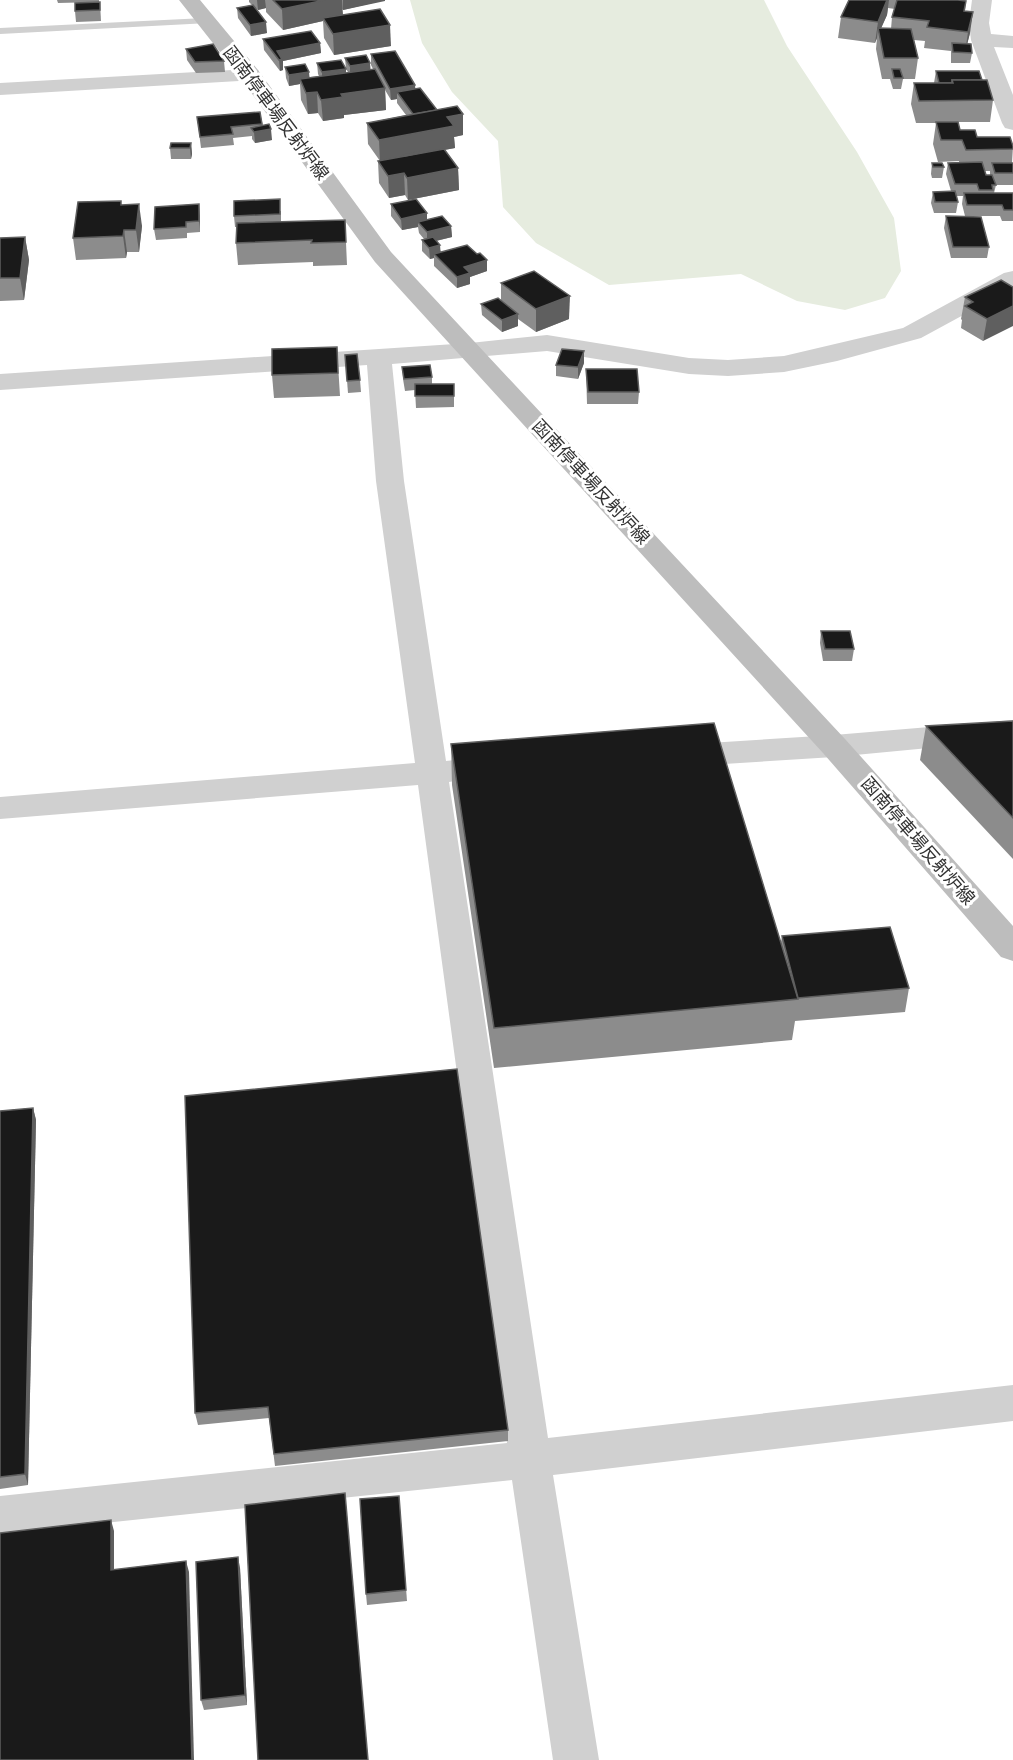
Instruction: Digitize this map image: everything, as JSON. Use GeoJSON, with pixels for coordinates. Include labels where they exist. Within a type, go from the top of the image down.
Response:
{"type":"FeatureCollection","features":[{"type":"Feature","properties":{"kind":"main road","name":"函南停車場反射炉線"},"geometry":{"type":"LineString","coordinates":[[189,0],[250,75],[383,257],[834,746],[1013,948]]}},
{"type":"Feature","properties":{"kind":"street"},"geometry":{"type":"LineString","coordinates":[[982,0],[979,23],[981,40],[1013,123]]}},
{"type":"Feature","properties":{"kind":"street"},"geometry":{"type":"LineString","coordinates":[[981,40],[1013,42]]}},
{"type":"Feature","properties":{"kind":"street"},"geometry":{"type":"LineString","coordinates":[[0,89],[250,75]]}},
{"type":"Feature","properties":{"kind":"street"},"geometry":{"type":"LineString","coordinates":[[0,382],[379,356],[460,340],[547,343],[689,366],[728,368],[784,364],[912,333],[1013,279]]}},
{"type":"Feature","properties":{"kind":"street"},"geometry":{"type":"LineString","coordinates":[[379,356],[390,481],[530,1459],[576,1760]]}},
{"type":"Feature","properties":{"kind":"street"},"geometry":{"type":"LineString","coordinates":[[645,758],[834,746],[1013,730]]}},
{"type":"Feature","properties":{"kind":"street"},"geometry":{"type":"LineString","coordinates":[[0,808],[480,769]]}},
{"type":"Feature","properties":{"kind":"street"},"geometry":{"type":"LineString","coordinates":[[0,1515],[530,1459],[1013,1403]]}},
{"type":"Feature","properties":{"kind":"lane"},"geometry":{"type":"LineString","coordinates":[[0,31],[206,21]]}},
{"type":"Feature","properties":{"kind":"shaded area"},"geometry":{"type":"Polygon","coordinates":[[[410,0],[764,0],[787,46],[857,152],[894,218],[901,271],[885,298],[845,310],[797,301],[741,274],[609,285],[536,243],[503,207],[498,141],[452,92],[422,43],[410,0]]]}},
{"type":"Feature","properties":{"kind":"building"},"geometry":{"type":"Polygon","coordinates":[[[273,0],[325,0],[282,9],[273,0]]]}},
{"type":"Feature","properties":{"kind":"building"},"geometry":{"type":"Polygon","coordinates":[[[849,0],[887,0],[878,22],[841,17],[849,0]]]}},
{"type":"Feature","properties":{"kind":"building"},"geometry":{"type":"Polygon","coordinates":[[[897,0],[966,1],[964,11],[973,12],[968,32],[927,27],[929,21],[892,17],[897,0]]]}},
{"type":"Feature","properties":{"kind":"building"},"geometry":{"type":"Polygon","coordinates":[[[100,2],[100,10],[75,11],[75,3],[100,2]]]}},
{"type":"Feature","properties":{"kind":"building"},"geometry":{"type":"Polygon","coordinates":[[[253,5],[266,22],[250,25],[237,8],[253,5]]]}},
{"type":"Feature","properties":{"kind":"building"},"geometry":{"type":"Polygon","coordinates":[[[380,9],[390,25],[333,34],[323,18],[380,9]]]}},
{"type":"Feature","properties":{"kind":"building"},"geometry":{"type":"Polygon","coordinates":[[[878,28],[911,29],[918,58],[884,58],[878,28]]]}},
{"type":"Feature","properties":{"kind":"building"},"geometry":{"type":"Polygon","coordinates":[[[311,31],[320,43],[277,51],[282,59],[279,60],[263,39],[311,31]]]}},
{"type":"Feature","properties":{"kind":"building"},"geometry":{"type":"Polygon","coordinates":[[[952,43],[971,44],[972,53],[953,52],[952,43]]]}},
{"type":"Feature","properties":{"kind":"building"},"geometry":{"type":"Polygon","coordinates":[[[213,44],[224,61],[195,62],[186,49],[213,44]]]}},
{"type":"Feature","properties":{"kind":"building"},"geometry":{"type":"Polygon","coordinates":[[[395,51],[415,85],[390,89],[371,54],[395,51]]]}},
{"type":"Feature","properties":{"kind":"building"},"geometry":{"type":"Polygon","coordinates":[[[366,55],[370,63],[350,66],[345,58],[366,55]]]}},
{"type":"Feature","properties":{"kind":"building"},"geometry":{"type":"Polygon","coordinates":[[[341,60],[346,69],[322,72],[317,63],[341,60]]]}},
{"type":"Feature","properties":{"kind":"building"},"geometry":{"type":"Polygon","coordinates":[[[305,64],[309,72],[289,75],[285,67],[305,64]]]}},
{"type":"Feature","properties":{"kind":"building"},"geometry":{"type":"Polygon","coordinates":[[[375,69],[385,88],[341,94],[343,97],[321,100],[317,92],[306,93],[300,79],[375,69]]]}},
{"type":"Feature","properties":{"kind":"building"},"geometry":{"type":"Polygon","coordinates":[[[892,69],[900,69],[903,78],[894,78],[892,69]]]}},
{"type":"Feature","properties":{"kind":"building"},"geometry":{"type":"Polygon","coordinates":[[[936,71],[979,71],[982,80],[952,80],[952,83],[939,83],[936,71]]]}},
{"type":"Feature","properties":{"kind":"building"},"geometry":{"type":"Polygon","coordinates":[[[952,80],[987,80],[993,100],[919,101],[914,83],[953,83],[952,80]]]}},
{"type":"Feature","properties":{"kind":"building"},"geometry":{"type":"Polygon","coordinates":[[[420,88],[437,110],[413,114],[397,92],[420,88]]]}},
{"type":"Feature","properties":{"kind":"building"},"geometry":{"type":"Polygon","coordinates":[[[457,106],[463,114],[447,117],[454,126],[379,140],[367,123],[457,106]]]}},
{"type":"Feature","properties":{"kind":"building"},"geometry":{"type":"Polygon","coordinates":[[[260,112],[262,124],[231,127],[233,134],[200,137],[197,117],[260,112]]]}},
{"type":"Feature","properties":{"kind":"building"},"geometry":{"type":"Polygon","coordinates":[[[936,122],[958,122],[960,130],[975,130],[977,137],[1010,137],[1013,149],[966,150],[962,140],[941,140],[936,122]]]}},
{"type":"Feature","properties":{"kind":"building"},"geometry":{"type":"Polygon","coordinates":[[[269,124],[271,129],[254,132],[251,128],[269,124]]]}},
{"type":"Feature","properties":{"kind":"building"},"geometry":{"type":"Polygon","coordinates":[[[171,143],[191,143],[190,148],[170,148],[171,143]]]}},
{"type":"Feature","properties":{"kind":"building"},"geometry":{"type":"Polygon","coordinates":[[[444,149],[458,168],[407,178],[404,173],[388,176],[378,161],[444,149]]]}},
{"type":"Feature","properties":{"kind":"building"},"geometry":{"type":"Polygon","coordinates":[[[423,151],[424,152],[404,155],[423,151]]]}},
{"type":"Feature","properties":{"kind":"building"},"geometry":{"type":"Polygon","coordinates":[[[982,162],[986,175],[992,175],[996,185],[992,185],[993,190],[979,190],[977,184],[955,184],[948,163],[982,162]]]}},
{"type":"Feature","properties":{"kind":"building"},"geometry":{"type":"Polygon","coordinates":[[[932,163],[942,163],[944,167],[933,167],[932,163]]]}},
{"type":"Feature","properties":{"kind":"building"},"geometry":{"type":"Polygon","coordinates":[[[992,163],[1013,163],[1013,173],[995,173],[992,163]]]}},
{"type":"Feature","properties":{"kind":"building"},"geometry":{"type":"Polygon","coordinates":[[[955,191],[958,202],[935,202],[933,192],[955,191]]]}},
{"type":"Feature","properties":{"kind":"building"},"geometry":{"type":"Polygon","coordinates":[[[964,193],[1013,193],[1013,210],[1004,210],[1002,205],[967,205],[964,193]]]}},
{"type":"Feature","properties":{"kind":"building"},"geometry":{"type":"Polygon","coordinates":[[[280,199],[280,214],[234,216],[234,201],[280,199]]]}},
{"type":"Feature","properties":{"kind":"building"},"geometry":{"type":"Polygon","coordinates":[[[416,199],[427,213],[401,219],[391,204],[416,199]]]}},
{"type":"Feature","properties":{"kind":"building"},"geometry":{"type":"Polygon","coordinates":[[[121,201],[121,205],[139,204],[136,230],[124,230],[123,236],[73,238],[78,202],[121,201]]]}},
{"type":"Feature","properties":{"kind":"building"},"geometry":{"type":"Polygon","coordinates":[[[199,204],[199,221],[186,222],[186,227],[154,229],[155,207],[199,204]]]}},
{"type":"Feature","properties":{"kind":"building"},"geometry":{"type":"Polygon","coordinates":[[[442,216],[451,226],[427,232],[418,222],[442,216]]]}},
{"type":"Feature","properties":{"kind":"building"},"geometry":{"type":"Polygon","coordinates":[[[946,216],[981,217],[989,247],[953,247],[946,216]]]}},
{"type":"Feature","properties":{"kind":"building"},"geometry":{"type":"Polygon","coordinates":[[[345,220],[346,242],[311,243],[312,240],[236,243],[237,223],[345,220]]]}},
{"type":"Feature","properties":{"kind":"building"},"geometry":{"type":"Polygon","coordinates":[[[25,237],[20,278],[0,278],[0,238],[25,237]]]}},
{"type":"Feature","properties":{"kind":"building"},"geometry":{"type":"Polygon","coordinates":[[[433,237],[440,245],[429,248],[422,240],[433,237]]]}},
{"type":"Feature","properties":{"kind":"building"},"geometry":{"type":"Polygon","coordinates":[[[467,245],[487,260],[464,267],[470,273],[457,277],[434,254],[467,245]]]}},
{"type":"Feature","properties":{"kind":"building"},"geometry":{"type":"Polygon","coordinates":[[[534,271],[570,296],[536,309],[501,283],[534,271]]]}},
{"type":"Feature","properties":{"kind":"building"},"geometry":{"type":"Polygon","coordinates":[[[1001,280],[1013,287],[1013,306],[987,319],[965,306],[973,302],[965,297],[1001,280]]]}},
{"type":"Feature","properties":{"kind":"building"},"geometry":{"type":"Polygon","coordinates":[[[498,298],[518,314],[502,320],[481,304],[498,298]]]}},
{"type":"Feature","properties":{"kind":"building"},"geometry":{"type":"Polygon","coordinates":[[[337,347],[338,373],[272,375],[272,349],[337,347]]]}},
{"type":"Feature","properties":{"kind":"building"},"geometry":{"type":"Polygon","coordinates":[[[562,349],[584,351],[578,367],[556,365],[562,349]]]}},
{"type":"Feature","properties":{"kind":"building"},"geometry":{"type":"Polygon","coordinates":[[[357,354],[360,380],[347,381],[345,355],[357,354]]]}},
{"type":"Feature","properties":{"kind":"building"},"geometry":{"type":"Polygon","coordinates":[[[430,365],[432,377],[404,379],[402,367],[430,365]]]}},
{"type":"Feature","properties":{"kind":"building"},"geometry":{"type":"Polygon","coordinates":[[[586,369],[637,369],[639,392],[588,392],[586,369]]]}},
{"type":"Feature","properties":{"kind":"building"},"geometry":{"type":"Polygon","coordinates":[[[415,384],[454,384],[454,396],[415,396],[415,384]]]}},
{"type":"Feature","properties":{"kind":"building"},"geometry":{"type":"Polygon","coordinates":[[[821,631],[850,631],[854,649],[825,649],[821,631]]]}},
{"type":"Feature","properties":{"kind":"building"},"geometry":{"type":"Polygon","coordinates":[[[1013,721],[1013,818],[926,726],[1013,721]]]}},
{"type":"Feature","properties":{"kind":"building"},"geometry":{"type":"Polygon","coordinates":[[[714,723],[798,999],[494,1028],[451,744],[714,723]]]}},
{"type":"Feature","properties":{"kind":"building"},"geometry":{"type":"Polygon","coordinates":[[[890,927],[909,988],[798,998],[782,936],[890,927]]]}},
{"type":"Feature","properties":{"kind":"building"},"geometry":{"type":"Polygon","coordinates":[[[457,1069],[508,1430],[274,1454],[268,1407],[195,1413],[185,1096],[457,1069]]]}},
{"type":"Feature","properties":{"kind":"building"},"geometry":{"type":"Polygon","coordinates":[[[33,1108],[25,1474],[0,1477],[0,1111],[33,1108]]]}},
{"type":"Feature","properties":{"kind":"building"},"geometry":{"type":"Polygon","coordinates":[[[345,1493],[368,1760],[258,1760],[245,1505],[345,1493]]]}},
{"type":"Feature","properties":{"kind":"building"},"geometry":{"type":"Polygon","coordinates":[[[399,1496],[406,1590],[366,1594],[360,1499],[399,1496]]]}},
{"type":"Feature","properties":{"kind":"building"},"geometry":{"type":"Polygon","coordinates":[[[111,1520],[111,1570],[186,1561],[192,1760],[0,1760],[0,1533],[111,1520]]]}},
{"type":"Feature","properties":{"kind":"building"},"geometry":{"type":"Polygon","coordinates":[[[238,1557],[245,1695],[201,1700],[196,1562],[238,1557]]]}}]}
